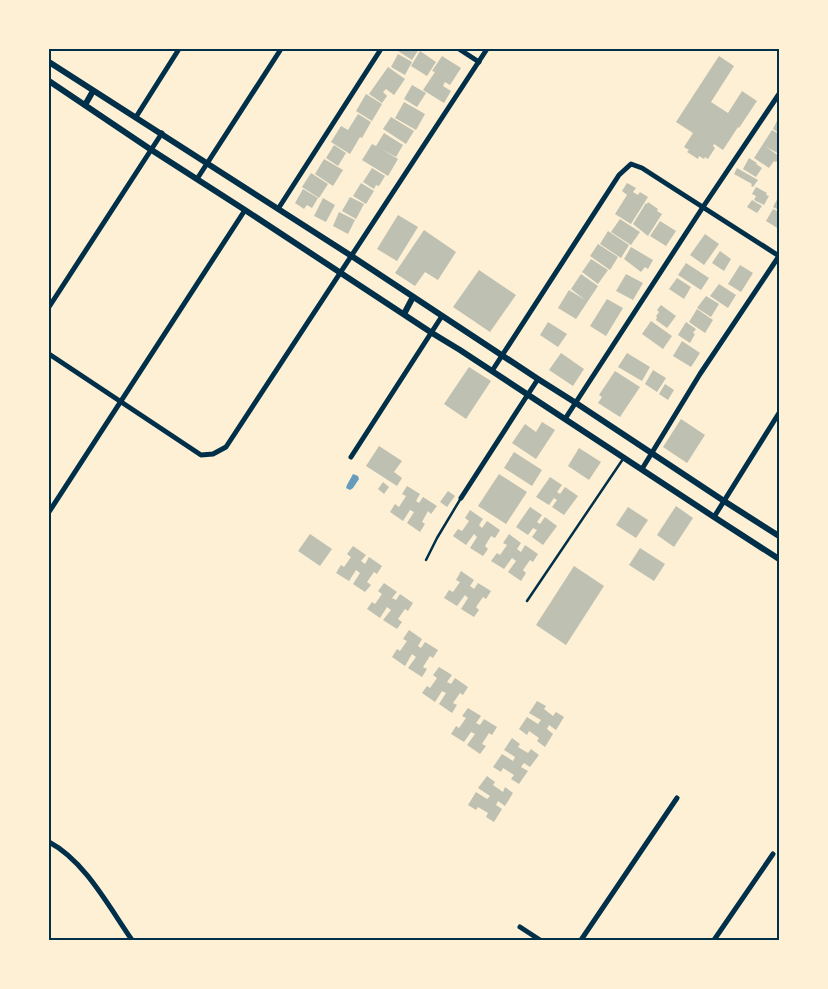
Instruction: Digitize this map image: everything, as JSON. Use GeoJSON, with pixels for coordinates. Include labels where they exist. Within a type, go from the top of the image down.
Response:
{"type":"FeatureCollection","features":[{"type":"Feature","properties":{"kind":"street"},"geometry":{"type":"LineString","coordinates":[[136,117],[179,49]]}},
{"type":"Feature","properties":{"kind":"street"},"geometry":{"type":"LineString","coordinates":[[197,179],[281,49]]}},
{"type":"Feature","properties":{"kind":"street"},"geometry":{"type":"LineString","coordinates":[[278,209],[381,49]]}},
{"type":"Feature","properties":{"kind":"street"},"geometry":{"type":"LineString","coordinates":[[459,49],[478,62]]}},
{"type":"Feature","properties":{"kind":"street"},"geometry":{"type":"LineString","coordinates":[[49,354],[201,455],[213,454],[226,447],[350,255],[487,49]]}},
{"type":"Feature","properties":{"kind":"street"},"geometry":{"type":"LineString","coordinates":[[49,62],[350,255],[779,536]]}},
{"type":"Feature","properties":{"kind":"street"},"geometry":{"type":"LineString","coordinates":[[50,85],[85,105],[150,150],[779,559]]}},
{"type":"Feature","properties":{"kind":"street"},"geometry":{"type":"LineString","coordinates":[[85,105],[93,91]]}},
{"type":"Feature","properties":{"kind":"street"},"geometry":{"type":"LineString","coordinates":[[565,419],[779,94]]}},
{"type":"Feature","properties":{"kind":"street"},"geometry":{"type":"LineString","coordinates":[[49,307],[162,133]]}},
{"type":"Feature","properties":{"kind":"street"},"geometry":{"type":"LineString","coordinates":[[492,371],[619,175],[632,164],[642,168],[779,256],[700,374],[642,469]]}},
{"type":"Feature","properties":{"kind":"street"},"geometry":{"type":"LineString","coordinates":[[49,512],[245,210]]}},
{"type":"Feature","properties":{"kind":"street"},"geometry":{"type":"LineString","coordinates":[[404,314],[413,297]]}},
{"type":"Feature","properties":{"kind":"street"},"geometry":{"type":"LineString","coordinates":[[351,456],[442,316]]}},
{"type":"Feature","properties":{"kind":"street"},"geometry":{"type":"LineString","coordinates":[[461,498],[538,379]]}},
{"type":"Feature","properties":{"kind":"street"},"geometry":{"type":"LineString","coordinates":[[714,517],[779,413]]}},
{"type":"Feature","properties":{"kind":"street"},"geometry":{"type":"LineString","coordinates":[[582,940],[677,798]]}},
{"type":"Feature","properties":{"kind":"street"},"geometry":{"type":"LineString","coordinates":[[49,842],[57,846],[73,860],[91,880],[132,940]]}},
{"type":"Feature","properties":{"kind":"street"},"geometry":{"type":"LineString","coordinates":[[714,940],[772,854]]}},
{"type":"Feature","properties":{"kind":"street"},"geometry":{"type":"LineString","coordinates":[[520,927],[540,940]]}},
{"type":"Feature","properties":{"kind":"lane"},"geometry":{"type":"LineString","coordinates":[[527,601],[624,458]]}},
{"type":"Feature","properties":{"kind":"lane"},"geometry":{"type":"LineString","coordinates":[[426,560],[461,498]]}},
{"type":"Feature","properties":{"kind":"water"},"geometry":{"type":"Polygon","coordinates":[[[353,474],[358,476],[359,479],[350,490],[346,488],[353,474]]]}},
{"type":"Feature","properties":{"kind":"building"},"geometry":{"type":"Polygon","coordinates":[[[399,49],[419,49],[412,60],[398,51],[399,49]]]}},
{"type":"Feature","properties":{"kind":"building"},"geometry":{"type":"Polygon","coordinates":[[[420,51],[436,62],[427,76],[411,66],[420,51]]]}},
{"type":"Feature","properties":{"kind":"building"},"geometry":{"type":"Polygon","coordinates":[[[398,54],[412,62],[405,75],[391,67],[398,54]]]}},
{"type":"Feature","properties":{"kind":"building"},"geometry":{"type":"Polygon","coordinates":[[[442,56],[461,68],[450,85],[445,82],[443,86],[451,91],[444,103],[423,90],[435,72],[432,71],[442,56]]]}},
{"type":"Feature","properties":{"kind":"building"},"geometry":{"type":"Polygon","coordinates":[[[719,56],[734,66],[711,102],[728,113],[742,91],[757,101],[723,150],[714,144],[715,148],[708,159],[699,156],[698,159],[687,152],[689,150],[684,147],[693,133],[676,122],[719,56]]]}},
{"type":"Feature","properties":{"kind":"building"},"geometry":{"type":"Polygon","coordinates":[[[388,67],[405,79],[394,95],[386,89],[383,92],[387,96],[382,103],[369,94],[388,67]]]}},
{"type":"Feature","properties":{"kind":"building"},"geometry":{"type":"Polygon","coordinates":[[[412,85],[426,93],[417,107],[404,99],[412,85]]]}},
{"type":"Feature","properties":{"kind":"building"},"geometry":{"type":"Polygon","coordinates":[[[366,94],[382,104],[372,121],[356,111],[366,94]]]}},
{"type":"Feature","properties":{"kind":"building"},"geometry":{"type":"Polygon","coordinates":[[[404,102],[425,114],[416,130],[395,118],[404,102]]]}},
{"type":"Feature","properties":{"kind":"building"},"geometry":{"type":"Polygon","coordinates":[[[358,114],[371,122],[350,154],[331,142],[341,126],[348,130],[358,114]]]}},
{"type":"Feature","properties":{"kind":"building"},"geometry":{"type":"Polygon","coordinates":[[[391,117],[414,131],[406,144],[383,129],[391,117]]]}},
{"type":"Feature","properties":{"kind":"building"},"geometry":{"type":"Polygon","coordinates":[[[779,117],[779,133],[773,129],[779,117]]]}},
{"type":"Feature","properties":{"kind":"building"},"geometry":{"type":"Polygon","coordinates":[[[772,130],[779,134],[779,154],[765,146],[779,156],[779,158],[769,168],[754,158],[772,130]]]}},
{"type":"Feature","properties":{"kind":"building"},"geometry":{"type":"Polygon","coordinates":[[[384,133],[403,145],[396,157],[381,149],[398,159],[388,176],[362,160],[372,144],[376,146],[384,133]]]}},
{"type":"Feature","properties":{"kind":"building"},"geometry":{"type":"Polygon","coordinates":[[[334,145],[346,153],[338,166],[326,158],[334,145]]]}},
{"type":"Feature","properties":{"kind":"building"},"geometry":{"type":"Polygon","coordinates":[[[749,158],[762,168],[756,177],[743,169],[749,158]]]}},
{"type":"Feature","properties":{"kind":"building"},"geometry":{"type":"Polygon","coordinates":[[[324,159],[343,170],[333,186],[315,174],[324,159]]]}},
{"type":"Feature","properties":{"kind":"building"},"geometry":{"type":"Polygon","coordinates":[[[372,168],[385,176],[379,186],[376,185],[374,189],[363,182],[372,168]]]}},
{"type":"Feature","properties":{"kind":"building"},"geometry":{"type":"Polygon","coordinates":[[[737,168],[758,180],[753,187],[751,186],[752,184],[734,174],[737,168]]]}},
{"type":"Feature","properties":{"kind":"building"},"geometry":{"type":"Polygon","coordinates":[[[311,173],[328,184],[319,198],[302,187],[311,173]]]}},
{"type":"Feature","properties":{"kind":"building"},"geometry":{"type":"Polygon","coordinates":[[[361,183],[374,191],[366,204],[353,196],[361,183]]]}},
{"type":"Feature","properties":{"kind":"building"},"geometry":{"type":"Polygon","coordinates":[[[627,183],[636,188],[633,192],[638,195],[640,192],[648,197],[631,224],[615,214],[627,195],[622,191],[627,183]]]}},
{"type":"Feature","properties":{"kind":"building"},"geometry":{"type":"Polygon","coordinates":[[[756,187],[769,196],[764,205],[754,200],[756,196],[752,194],[756,187]]]}},
{"type":"Feature","properties":{"kind":"building"},"geometry":{"type":"Polygon","coordinates":[[[303,189],[318,198],[312,208],[307,205],[304,209],[295,203],[303,189]]]}},
{"type":"Feature","properties":{"kind":"building"},"geometry":{"type":"Polygon","coordinates":[[[779,196],[779,210],[773,207],[779,196]]]}},
{"type":"Feature","properties":{"kind":"building"},"geometry":{"type":"Polygon","coordinates":[[[350,197],[364,204],[356,219],[342,211],[350,197]]]}},
{"type":"Feature","properties":{"kind":"building"},"geometry":{"type":"Polygon","coordinates":[[[323,198],[335,205],[326,222],[314,216],[323,198]]]}},
{"type":"Feature","properties":{"kind":"building"},"geometry":{"type":"Polygon","coordinates":[[[752,200],[762,206],[757,213],[747,207],[752,200]]]}},
{"type":"Feature","properties":{"kind":"building"},"geometry":{"type":"Polygon","coordinates":[[[648,202],[662,214],[648,236],[633,224],[648,202]]]}},
{"type":"Feature","properties":{"kind":"building"},"geometry":{"type":"Polygon","coordinates":[[[773,209],[779,212],[779,229],[766,221],[773,209]]]}},
{"type":"Feature","properties":{"kind":"building"},"geometry":{"type":"Polygon","coordinates":[[[339,212],[355,220],[348,234],[333,226],[339,212]]]}},
{"type":"Feature","properties":{"kind":"building"},"geometry":{"type":"Polygon","coordinates":[[[398,215],[418,227],[397,261],[377,249],[398,215]]]}},
{"type":"Feature","properties":{"kind":"building"},"geometry":{"type":"Polygon","coordinates":[[[620,219],[640,232],[631,245],[611,232],[620,219]]]}},
{"type":"Feature","properties":{"kind":"building"},"geometry":{"type":"Polygon","coordinates":[[[660,221],[676,231],[666,246],[650,236],[660,221]]]}},
{"type":"Feature","properties":{"kind":"building"},"geometry":{"type":"Polygon","coordinates":[[[424,230],[456,252],[438,280],[425,272],[415,286],[395,273],[424,230]]]}},
{"type":"Feature","properties":{"kind":"building"},"geometry":{"type":"Polygon","coordinates":[[[608,231],[629,245],[621,258],[600,244],[608,231]]]}},
{"type":"Feature","properties":{"kind":"building"},"geometry":{"type":"Polygon","coordinates":[[[705,234],[719,244],[704,265],[690,255],[705,234]]]}},
{"type":"Feature","properties":{"kind":"building"},"geometry":{"type":"Polygon","coordinates":[[[598,244],[618,257],[610,270],[590,256],[598,244]]]}},
{"type":"Feature","properties":{"kind":"building"},"geometry":{"type":"Polygon","coordinates":[[[631,247],[653,260],[648,269],[645,267],[641,272],[624,259],[631,247]]]}},
{"type":"Feature","properties":{"kind":"building"},"geometry":{"type":"Polygon","coordinates":[[[720,251],[731,259],[724,271],[712,263],[720,251]]]}},
{"type":"Feature","properties":{"kind":"building"},"geometry":{"type":"Polygon","coordinates":[[[591,259],[608,270],[598,284],[582,272],[591,259]]]}},
{"type":"Feature","properties":{"kind":"building"},"geometry":{"type":"Polygon","coordinates":[[[686,263],[709,278],[701,290],[678,275],[686,263]]]}},
{"type":"Feature","properties":{"kind":"building"},"geometry":{"type":"Polygon","coordinates":[[[740,265],[753,273],[741,292],[728,284],[740,265]]]}},
{"type":"Feature","properties":{"kind":"building"},"geometry":{"type":"Polygon","coordinates":[[[479,270],[516,295],[490,332],[453,307],[479,270]]]}},
{"type":"Feature","properties":{"kind":"building"},"geometry":{"type":"Polygon","coordinates":[[[581,274],[598,286],[576,319],[558,308],[569,290],[585,300],[571,289],[581,274]]]}},
{"type":"Feature","properties":{"kind":"building"},"geometry":{"type":"Polygon","coordinates":[[[626,274],[643,283],[633,300],[616,291],[626,274]]]}},
{"type":"Feature","properties":{"kind":"building"},"geometry":{"type":"Polygon","coordinates":[[[677,278],[691,287],[684,299],[669,289],[677,278]]]}},
{"type":"Feature","properties":{"kind":"building"},"geometry":{"type":"Polygon","coordinates":[[[719,284],[736,295],[728,308],[710,296],[719,284]]]}},
{"type":"Feature","properties":{"kind":"building"},"geometry":{"type":"Polygon","coordinates":[[[706,296],[719,304],[711,317],[697,308],[706,296]]]}},
{"type":"Feature","properties":{"kind":"building"},"geometry":{"type":"Polygon","coordinates":[[[607,299],[623,308],[606,336],[590,326],[607,299]]]}},
{"type":"Feature","properties":{"kind":"building"},"geometry":{"type":"Polygon","coordinates":[[[661,305],[676,316],[667,328],[656,320],[659,312],[657,310],[661,305]]]}},
{"type":"Feature","properties":{"kind":"building"},"geometry":{"type":"Polygon","coordinates":[[[697,309],[713,320],[705,333],[689,322],[697,309]]]}},
{"type":"Feature","properties":{"kind":"building"},"geometry":{"type":"Polygon","coordinates":[[[651,321],[672,336],[663,349],[642,334],[651,321]]]}},
{"type":"Feature","properties":{"kind":"building"},"geometry":{"type":"Polygon","coordinates":[[[548,322],[567,334],[558,347],[540,335],[548,322]]]}},
{"type":"Feature","properties":{"kind":"building"},"geometry":{"type":"Polygon","coordinates":[[[686,322],[696,329],[690,343],[678,335],[686,322]]]}},
{"type":"Feature","properties":{"kind":"building"},"geometry":{"type":"Polygon","coordinates":[[[682,341],[700,353],[691,367],[673,356],[682,341]]]}},
{"type":"Feature","properties":{"kind":"building"},"geometry":{"type":"Polygon","coordinates":[[[561,353],[584,369],[573,386],[549,370],[561,353]]]}},
{"type":"Feature","properties":{"kind":"building"},"geometry":{"type":"Polygon","coordinates":[[[627,353],[650,367],[642,381],[618,367],[627,353]]]}},
{"type":"Feature","properties":{"kind":"building"},"geometry":{"type":"Polygon","coordinates":[[[469,367],[491,381],[466,419],[444,404],[469,367]]]}},
{"type":"Feature","properties":{"kind":"building"},"geometry":{"type":"Polygon","coordinates":[[[653,370],[666,378],[657,392],[645,384],[653,370]]]}},
{"type":"Feature","properties":{"kind":"building"},"geometry":{"type":"Polygon","coordinates":[[[615,371],[640,387],[620,417],[598,403],[602,397],[599,395],[615,371]]]}},
{"type":"Feature","properties":{"kind":"building"},"geometry":{"type":"Polygon","coordinates":[[[665,384],[674,390],[668,400],[659,394],[665,384]]]}},
{"type":"Feature","properties":{"kind":"building"},"geometry":{"type":"Polygon","coordinates":[[[681,419],[705,435],[687,463],[663,447],[681,419]]]}},
{"type":"Feature","properties":{"kind":"building"},"geometry":{"type":"Polygon","coordinates":[[[542,422],[555,430],[536,459],[512,443],[525,424],[536,432],[542,422]]]}},
{"type":"Feature","properties":{"kind":"building"},"geometry":{"type":"Polygon","coordinates":[[[379,446],[402,461],[394,472],[402,478],[397,486],[366,466],[379,446]]]}},
{"type":"Feature","properties":{"kind":"building"},"geometry":{"type":"Polygon","coordinates":[[[579,448],[601,462],[589,480],[568,466],[579,448]]]}},
{"type":"Feature","properties":{"kind":"building"},"geometry":{"type":"Polygon","coordinates":[[[514,452],[542,470],[532,486],[504,468],[514,452]]]}},
{"type":"Feature","properties":{"kind":"building"},"geometry":{"type":"Polygon","coordinates":[[[499,474],[527,492],[506,524],[478,506],[499,474]]]}},
{"type":"Feature","properties":{"kind":"building"},"geometry":{"type":"Polygon","coordinates":[[[550,477],[562,485],[557,492],[560,494],[565,487],[578,496],[564,515],[552,507],[557,500],[554,498],[549,505],[536,497],[550,477]]]}},
{"type":"Feature","properties":{"kind":"building"},"geometry":{"type":"Polygon","coordinates":[[[383,482],[389,487],[384,494],[378,489],[383,482]]]}},
{"type":"Feature","properties":{"kind":"building"},"geometry":{"type":"Polygon","coordinates":[[[407,486],[420,494],[416,501],[419,503],[423,497],[437,506],[431,514],[428,511],[422,522],[425,524],[420,532],[407,523],[414,512],[410,510],[403,521],[390,512],[395,504],[399,507],[406,496],[402,494],[407,486]]]}},
{"type":"Feature","properties":{"kind":"building"},"geometry":{"type":"Polygon","coordinates":[[[448,491],[455,496],[447,507],[440,502],[448,491]]]}},
{"type":"Feature","properties":{"kind":"building"},"geometry":{"type":"Polygon","coordinates":[[[676,506],[693,518],[674,547],[657,535],[676,506]]]}},
{"type":"Feature","properties":{"kind":"building"},"geometry":{"type":"Polygon","coordinates":[[[530,507],[542,515],[537,522],[540,524],[545,517],[557,526],[543,545],[532,537],[537,530],[533,528],[528,535],[516,527],[530,507]]]}},
{"type":"Feature","properties":{"kind":"building"},"geometry":{"type":"Polygon","coordinates":[[[628,507],[648,520],[636,538],[616,525],[628,507]]]}},
{"type":"Feature","properties":{"kind":"building"},"geometry":{"type":"Polygon","coordinates":[[[470,510],[483,519],[479,525],[482,528],[487,521],[500,530],[495,538],[491,536],[485,546],[488,549],[483,556],[470,548],[477,537],[474,534],[466,545],[453,536],[458,529],[462,531],[469,521],[465,518],[470,510]]]}},
{"type":"Feature","properties":{"kind":"building"},"geometry":{"type":"Polygon","coordinates":[[[310,534],[332,549],[320,566],[298,551],[310,534]]]}},
{"type":"Feature","properties":{"kind":"building"},"geometry":{"type":"Polygon","coordinates":[[[509,534],[521,543],[517,549],[521,552],[525,545],[538,554],[533,562],[530,560],[523,570],[526,573],[521,581],[508,572],[516,561],[512,558],[504,569],[491,561],[497,553],[500,555],[507,545],[503,543],[509,534]]]}},
{"type":"Feature","properties":{"kind":"building"},"geometry":{"type":"Polygon","coordinates":[[[353,546],[366,555],[361,561],[365,564],[369,557],[382,566],[377,574],[374,572],[367,582],[371,585],[365,592],[353,584],[360,573],[356,570],[349,581],[336,573],[341,565],[344,567],[351,557],[347,554],[353,546]]]}},
{"type":"Feature","properties":{"kind":"building"},"geometry":{"type":"Polygon","coordinates":[[[640,548],[665,564],[654,581],[629,565],[640,548]]]}},
{"type":"Feature","properties":{"kind":"building"},"geometry":{"type":"Polygon","coordinates":[[[574,566],[604,586],[566,645],[536,625],[574,566]]]}},
{"type":"Feature","properties":{"kind":"building"},"geometry":{"type":"Polygon","coordinates":[[[461,571],[474,580],[470,586],[474,589],[478,583],[491,591],[486,599],[483,597],[476,607],[479,610],[474,617],[461,609],[468,598],[465,595],[457,606],[444,598],[449,590],[453,592],[460,582],[456,580],[461,571]]]}},
{"type":"Feature","properties":{"kind":"building"},"geometry":{"type":"Polygon","coordinates":[[[384,583],[397,592],[392,598],[396,600],[400,594],[413,603],[408,611],[405,609],[398,619],[402,622],[397,629],[383,620],[391,610],[387,607],[380,618],[367,609],[372,602],[375,604],[382,594],[378,591],[384,583]]]}},
{"type":"Feature","properties":{"kind":"building"},"geometry":{"type":"Polygon","coordinates":[[[409,630],[422,639],[418,646],[421,648],[425,642],[438,650],[433,658],[430,656],[423,667],[427,669],[422,677],[408,668],[416,657],[412,654],[405,666],[392,657],[397,649],[400,651],[407,641],[403,639],[409,630]]]}},
{"type":"Feature","properties":{"kind":"building"},"geometry":{"type":"Polygon","coordinates":[[[439,667],[452,675],[447,682],[451,684],[455,678],[468,687],[463,695],[460,693],[453,703],[457,705],[452,713],[439,704],[446,693],[442,691],[435,702],[422,693],[427,686],[430,688],[437,678],[433,675],[439,667]]]}},
{"type":"Feature","properties":{"kind":"building"},"geometry":{"type":"Polygon","coordinates":[[[537,701],[546,706],[544,709],[553,716],[556,712],[564,717],[556,730],[549,725],[547,729],[553,734],[545,747],[537,741],[539,738],[529,731],[527,735],[519,729],[527,717],[538,724],[541,720],[529,713],[537,701]]]}},
{"type":"Feature","properties":{"kind":"building"},"geometry":{"type":"Polygon","coordinates":[[[468,708],[481,716],[476,723],[480,725],[484,719],[497,727],[492,735],[489,733],[482,744],[486,746],[480,754],[467,745],[475,734],[471,732],[464,742],[451,734],[456,726],[459,728],[466,718],[462,716],[468,708]]]}},
{"type":"Feature","properties":{"kind":"building"},"geometry":{"type":"Polygon","coordinates":[[[512,738],[520,744],[518,747],[528,753],[531,749],[539,755],[530,767],[524,763],[521,767],[528,771],[519,784],[511,779],[514,775],[503,768],[501,772],[493,767],[502,754],[513,761],[515,757],[504,750],[512,738]]]}},
{"type":"Feature","properties":{"kind":"building"},"geometry":{"type":"Polygon","coordinates":[[[487,776],[495,782],[493,785],[503,792],[505,787],[513,793],[505,806],[498,801],[496,805],[502,809],[494,822],[486,817],[488,813],[478,807],[476,810],[468,805],[476,792],[487,799],[490,796],[478,788],[487,776]]]}}]}
